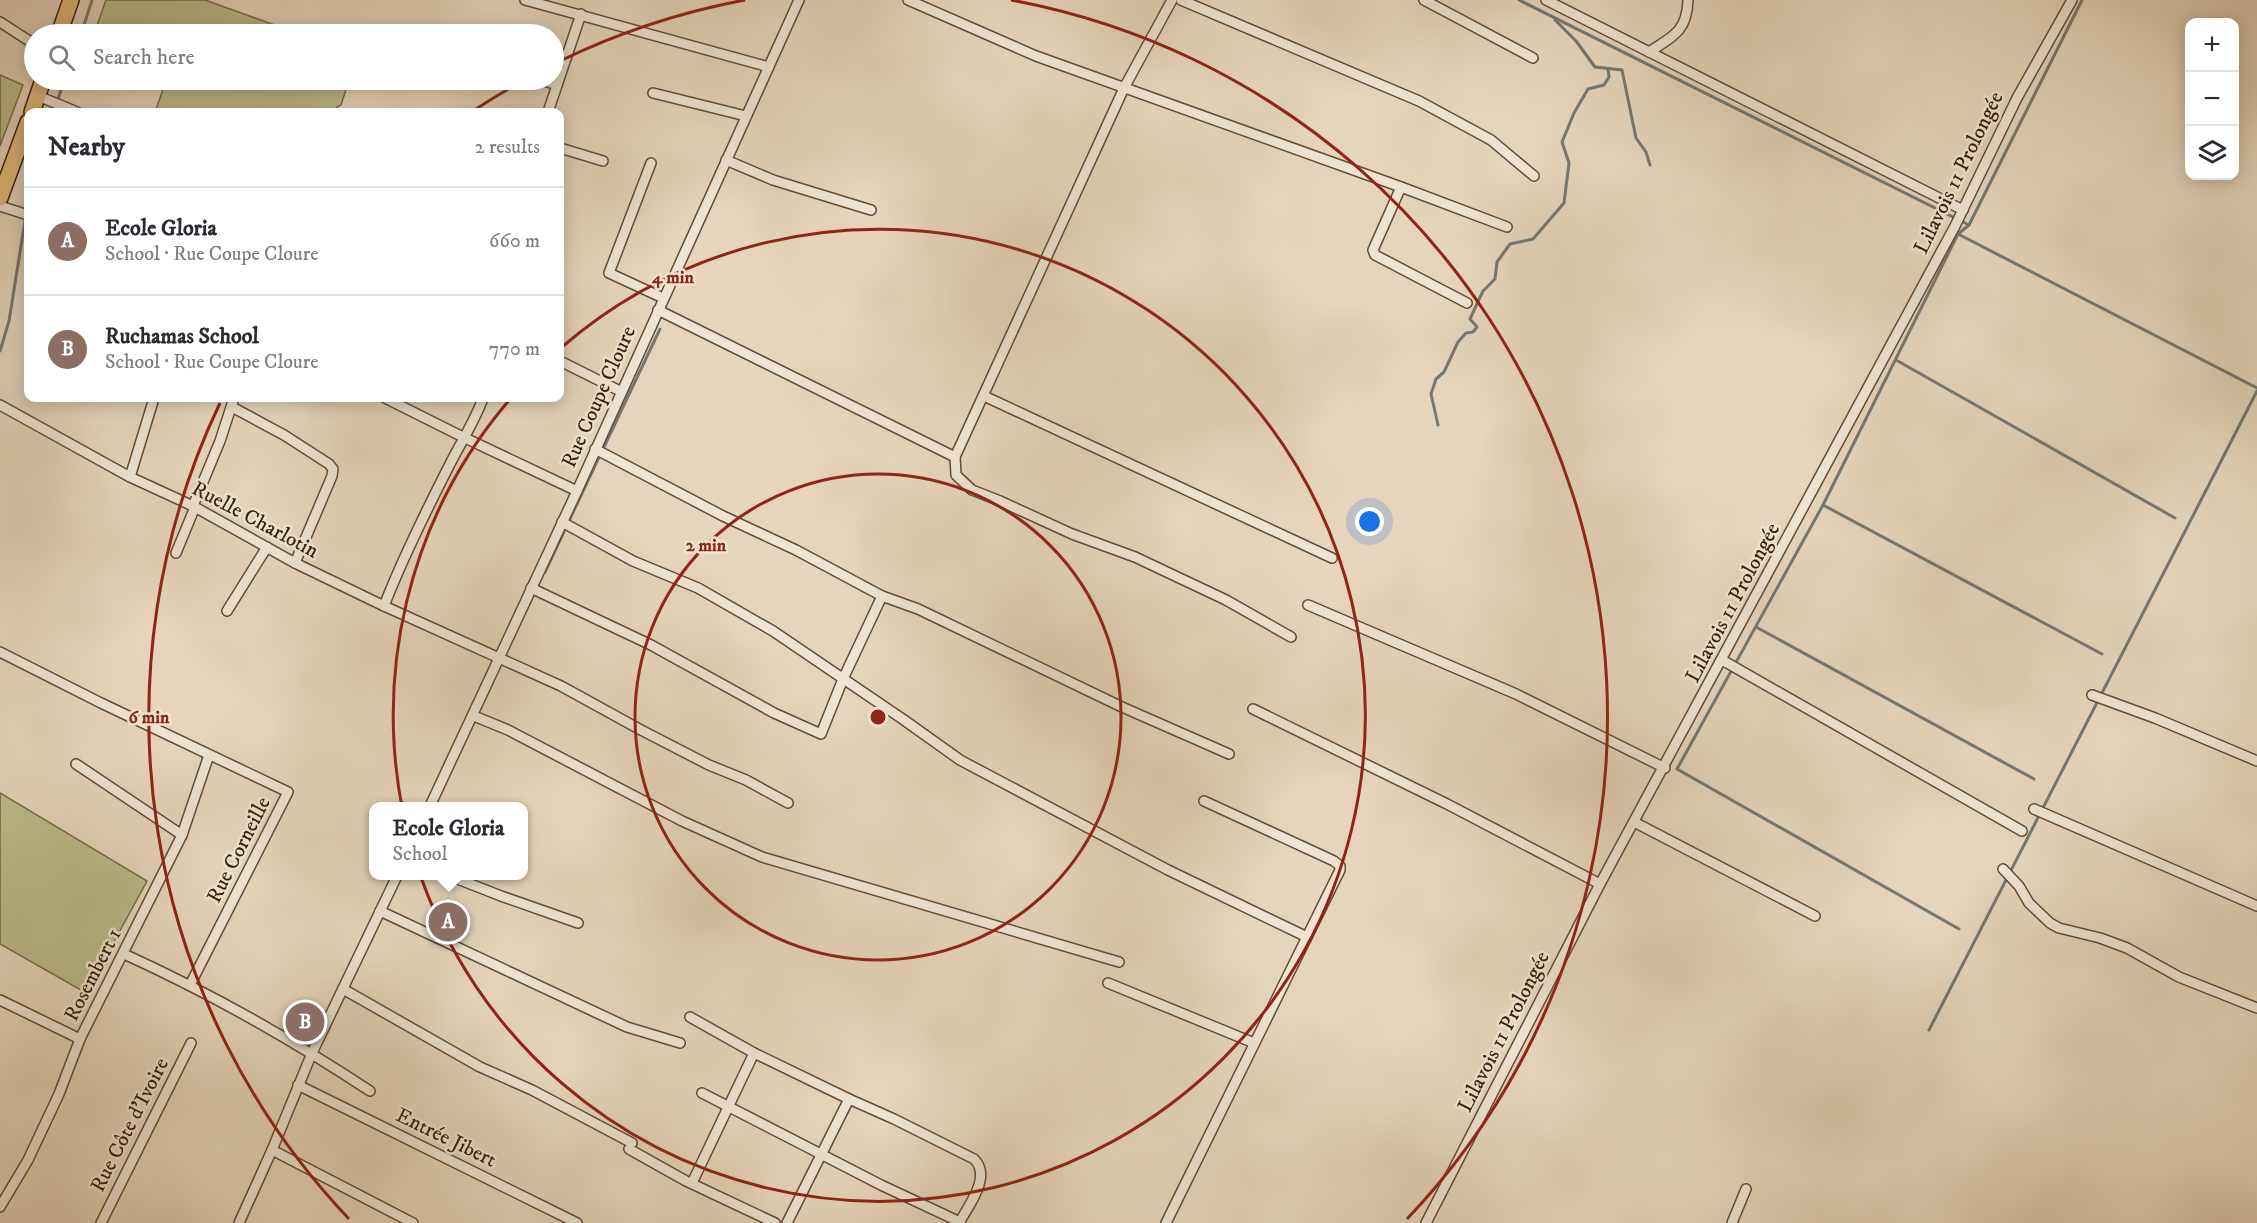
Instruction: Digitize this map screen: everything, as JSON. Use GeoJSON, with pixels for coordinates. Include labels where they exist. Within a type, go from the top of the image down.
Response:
{"type":"FeatureCollection","features":[{"type":"Feature","properties":{"kind":"main road"},"geometry":{"type":"LineString","coordinates":[[63,24],[71,0]]}},
{"type":"Feature","properties":{"kind":"main road"},"geometry":{"type":"LineString","coordinates":[[34,108],[40,90]]}},
{"type":"Feature","properties":{"kind":"main road"},"geometry":{"type":"LineString","coordinates":[[0,198],[24,133]]}},
{"type":"Feature","properties":{"kind":"street"},"geometry":{"type":"LineString","coordinates":[[525,0],[768,67]]}},
{"type":"Feature","properties":{"kind":"street","name":"Rue Coupe Cloure"},"geometry":{"type":"LineString","coordinates":[[432,802],[577,491],[620,391],[799,0]]}},
{"type":"Feature","properties":{"kind":"street"},"geometry":{"type":"LineString","coordinates":[[908,0],[1036,56],[1507,227]]}},
{"type":"Feature","properties":{"kind":"street"},"geometry":{"type":"LineString","coordinates":[[1172,0],[1124,88],[955,457],[957,475],[972,490],[1072,534],[1145,562],[1226,600],[1291,637]]}},
{"type":"Feature","properties":{"kind":"street"},"geometry":{"type":"LineString","coordinates":[[1181,0],[1419,101],[1491,140],[1534,176]]}},
{"type":"Feature","properties":{"kind":"street"},"geometry":{"type":"LineString","coordinates":[[1424,0],[1533,58]]}},
{"type":"Feature","properties":{"kind":"street"},"geometry":{"type":"LineString","coordinates":[[1546,0],[1963,210]]}},
{"type":"Feature","properties":{"kind":"street"},"geometry":{"type":"LineString","coordinates":[[1648,52],[1674,37],[1684,24],[1688,0]]}},
{"type":"Feature","properties":{"kind":"street","name":"Lilavois 11 Prolongée"},"geometry":{"type":"LineString","coordinates":[[1426,1223],[1600,885],[1955,226],[2016,98],[2072,0]]}},
{"type":"Feature","properties":{"kind":"street"},"geometry":{"type":"LineString","coordinates":[[564,64],[581,14]]}},
{"type":"Feature","properties":{"kind":"street"},"geometry":{"type":"LineString","coordinates":[[0,22],[24,38]]}},
{"type":"Feature","properties":{"kind":"street"},"geometry":{"type":"LineString","coordinates":[[549,108],[555,90]]}},
{"type":"Feature","properties":{"kind":"street"},"geometry":{"type":"LineString","coordinates":[[653,93],[746,117]]}},
{"type":"Feature","properties":{"kind":"street"},"geometry":{"type":"LineString","coordinates":[[38,96],[66,108]]}},
{"type":"Feature","properties":{"kind":"street"},"geometry":{"type":"LineString","coordinates":[[564,149],[603,161]]}},
{"type":"Feature","properties":{"kind":"street"},"geometry":{"type":"LineString","coordinates":[[726,160],[773,180],[871,210]]}},
{"type":"Feature","properties":{"kind":"street"},"geometry":{"type":"LineString","coordinates":[[651,163],[609,273],[663,298]]}},
{"type":"Feature","properties":{"kind":"street"},"geometry":{"type":"LineString","coordinates":[[1401,187],[1372,250],[1375,255],[1467,303]]}},
{"type":"Feature","properties":{"kind":"street"},"geometry":{"type":"LineString","coordinates":[[0,206],[24,214]]}},
{"type":"Feature","properties":{"kind":"street"},"geometry":{"type":"LineString","coordinates":[[658,310],[955,457]]}},
{"type":"Feature","properties":{"kind":"street"},"geometry":{"type":"LineString","coordinates":[[564,363],[620,391]]}},
{"type":"Feature","properties":{"kind":"street"},"geometry":{"type":"LineString","coordinates":[[984,396],[1332,558]]}},
{"type":"Feature","properties":{"kind":"street"},"geometry":{"type":"LineString","coordinates":[[129,477],[153,402]]}},
{"type":"Feature","properties":{"kind":"street"},"geometry":{"type":"LineString","coordinates":[[176,553],[233,402],[329,464],[333,469],[295,563]]}},
{"type":"Feature","properties":{"kind":"street"},"geometry":{"type":"LineString","coordinates":[[393,402],[577,491]]}},
{"type":"Feature","properties":{"kind":"street"},"geometry":{"type":"LineString","coordinates":[[384,606],[405,553],[482,402]]}},
{"type":"Feature","properties":{"kind":"street","name":"Ruelle Charlotin"},"geometry":{"type":"LineString","coordinates":[[0,405],[129,477],[194,506],[295,563],[561,686],[641,730],[709,765],[746,780],[788,803]]}},
{"type":"Feature","properties":{"kind":"street"},"geometry":{"type":"LineString","coordinates":[[595,449],[882,596],[918,609],[1122,707],[1229,753]]}},
{"type":"Feature","properties":{"kind":"street"},"geometry":{"type":"LineString","coordinates":[[562,522],[633,561],[715,597],[843,679],[960,760],[1168,870],[1307,937]]}},
{"type":"Feature","properties":{"kind":"street"},"geometry":{"type":"LineString","coordinates":[[227,611],[267,547]]}},
{"type":"Feature","properties":{"kind":"street"},"geometry":{"type":"LineString","coordinates":[[531,588],[651,645],[774,713],[821,734],[843,679],[882,596]]}},
{"type":"Feature","properties":{"kind":"street"},"geometry":{"type":"LineString","coordinates":[[1308,605],[1516,694],[1665,768]]}},
{"type":"Feature","properties":{"kind":"street","name":"Rue Corneille"},"geometry":{"type":"LineString","coordinates":[[0,652],[288,792],[190,985]]}},
{"type":"Feature","properties":{"kind":"street"},"geometry":{"type":"LineString","coordinates":[[1722,660],[2022,831]]}},
{"type":"Feature","properties":{"kind":"street"},"geometry":{"type":"LineString","coordinates":[[2092,694],[2257,761]]}},
{"type":"Feature","properties":{"kind":"street"},"geometry":{"type":"LineString","coordinates":[[1253,709],[1447,804],[1600,885]]}},
{"type":"Feature","properties":{"kind":"street"},"geometry":{"type":"LineString","coordinates":[[474,716],[508,730],[682,821],[762,857],[1119,962]]}},
{"type":"Feature","properties":{"kind":"street","name":"Rosembert 1"},"geometry":{"type":"LineString","coordinates":[[1,1203],[28,1160],[59,1094],[80,1040],[182,835],[208,755]]}},
{"type":"Feature","properties":{"kind":"street"},"geometry":{"type":"LineString","coordinates":[[76,764],[182,835]]}},
{"type":"Feature","properties":{"kind":"street"},"geometry":{"type":"LineString","coordinates":[[1166,1223],[1338,875],[1338,863],[1204,801]]}},
{"type":"Feature","properties":{"kind":"street"},"geometry":{"type":"LineString","coordinates":[[2034,809],[2257,906]]}},
{"type":"Feature","properties":{"kind":"street"},"geometry":{"type":"LineString","coordinates":[[1634,822],[1815,916]]}},
{"type":"Feature","properties":{"kind":"street"},"geometry":{"type":"LineString","coordinates":[[2003,868],[2019,886],[2029,903],[2058,928],[2100,938],[2127,948],[2179,977],[2257,1008]]}},
{"type":"Feature","properties":{"kind":"street"},"geometry":{"type":"LineString","coordinates":[[239,1223],[312,1053],[395,880]]}},
{"type":"Feature","properties":{"kind":"street"},"geometry":{"type":"LineString","coordinates":[[460,880],[578,923]]}},
{"type":"Feature","properties":{"kind":"street"},"geometry":{"type":"LineString","coordinates":[[380,911],[627,1027],[680,1043]]}},
{"type":"Feature","properties":{"kind":"street"},"geometry":{"type":"LineString","coordinates":[[124,954],[190,985],[312,1053],[370,1091]]}},
{"type":"Feature","properties":{"kind":"street"},"geometry":{"type":"LineString","coordinates":[[1108,983],[1254,1043]]}},
{"type":"Feature","properties":{"kind":"street"},"geometry":{"type":"LineString","coordinates":[[342,989],[480,1067],[532,1090],[692,1183],[775,1223]]}},
{"type":"Feature","properties":{"kind":"street"},"geometry":{"type":"LineString","coordinates":[[0,1000],[80,1040]]}},
{"type":"Feature","properties":{"kind":"street"},"geometry":{"type":"LineString","coordinates":[[690,1017],[754,1053],[914,1128],[974,1159],[980,1165],[982,1173],[979,1184],[960,1222],[821,1155],[702,1093]]}},
{"type":"Feature","properties":{"kind":"street","name":"Rue Côte d'Ivoire"},"geometry":{"type":"LineString","coordinates":[[101,1223],[191,1043]]}},
{"type":"Feature","properties":{"kind":"street"},"geometry":{"type":"LineString","coordinates":[[692,1183],[754,1053]]}},
{"type":"Feature","properties":{"kind":"street","name":"Entrée Jibert"},"geometry":{"type":"LineString","coordinates":[[298,1085],[577,1223]]}},
{"type":"Feature","properties":{"kind":"street"},"geometry":{"type":"LineString","coordinates":[[787,1223],[849,1099]]}},
{"type":"Feature","properties":{"kind":"street"},"geometry":{"type":"LineString","coordinates":[[272,1150],[413,1223]]}},
{"type":"Feature","properties":{"kind":"street"},"geometry":{"type":"LineString","coordinates":[[1732,1223],[1746,1190]]}},
{"type":"Feature","properties":{"kind":"shaded area"},"geometry":{"type":"Polygon","coordinates":[[[106,0],[205,0],[272,24],[98,24],[106,0]]]}},
{"type":"Feature","properties":{"kind":"shaded area"},"geometry":{"type":"Polygon","coordinates":[[[0,75],[23,85],[0,146],[0,75]]]}},
{"type":"Feature","properties":{"kind":"shaded area"},"geometry":{"type":"Polygon","coordinates":[[[163,90],[346,90],[341,105],[337,108],[156,108],[163,90]]]}},
{"type":"Feature","properties":{"kind":"shaded area"},"geometry":{"type":"Polygon","coordinates":[[[0,793],[147,881],[86,993],[0,944],[0,793]]]}},
{"type":"Feature","properties":{"kind":"waterway"},"geometry":{"type":"LineString","coordinates":[[84,24],[92,0]]}},
{"type":"Feature","properties":{"kind":"waterway"},"geometry":{"type":"LineString","coordinates":[[1519,0],[1969,225]]}},
{"type":"Feature","properties":{"kind":"waterway"},"geometry":{"type":"LineString","coordinates":[[1959,929],[1677,769],[1823,505],[1958,234],[1969,225],[2082,0]]}},
{"type":"Feature","properties":{"kind":"waterway"},"geometry":{"type":"LineString","coordinates":[[1555,20],[1576,41],[1595,67],[1622,70],[1636,138],[1646,152],[1650,165]]}},
{"type":"Feature","properties":{"kind":"waterway"},"geometry":{"type":"LineString","coordinates":[[1438,425],[1431,394],[1436,379],[1444,372],[1458,342],[1466,333],[1473,332],[1477,327],[1470,319],[1483,291],[1495,279],[1497,262],[1510,244],[1533,239],[1564,203],[1569,163],[1562,142],[1574,113],[1588,89],[1604,85],[1609,77],[1608,69]]}},
{"type":"Feature","properties":{"kind":"waterway"},"geometry":{"type":"LineString","coordinates":[[55,108],[61,90]]}},
{"type":"Feature","properties":{"kind":"waterway"},"geometry":{"type":"LineString","coordinates":[[0,351],[9,321],[24,227]]}},
{"type":"Feature","properties":{"kind":"waterway"},"geometry":{"type":"LineString","coordinates":[[1958,234],[2257,388]]}},
{"type":"Feature","properties":{"kind":"waterway"},"geometry":{"type":"LineString","coordinates":[[603,449],[660,329]]}},
{"type":"Feature","properties":{"kind":"waterway"},"geometry":{"type":"LineString","coordinates":[[1896,360],[2175,518]]}},
{"type":"Feature","properties":{"kind":"waterway"},"geometry":{"type":"LineString","coordinates":[[1929,1030],[2257,391]]}},
{"type":"Feature","properties":{"kind":"waterway"},"geometry":{"type":"LineString","coordinates":[[545,572],[600,455]]}},
{"type":"Feature","properties":{"kind":"waterway"},"geometry":{"type":"LineString","coordinates":[[1823,505],[2102,654]]}},
{"type":"Feature","properties":{"kind":"waterway"},"geometry":{"type":"LineString","coordinates":[[1756,627],[2034,779]]}},
{"type":"Feature","properties":{"kind":"place","name":"Ecole Gloria"},"geometry":{"type":"Point","coordinates":[448,922]}},
{"type":"Feature","properties":{"kind":"place","name":"Ruchamas School"},"geometry":{"type":"Point","coordinates":[305,1022]}}]}
